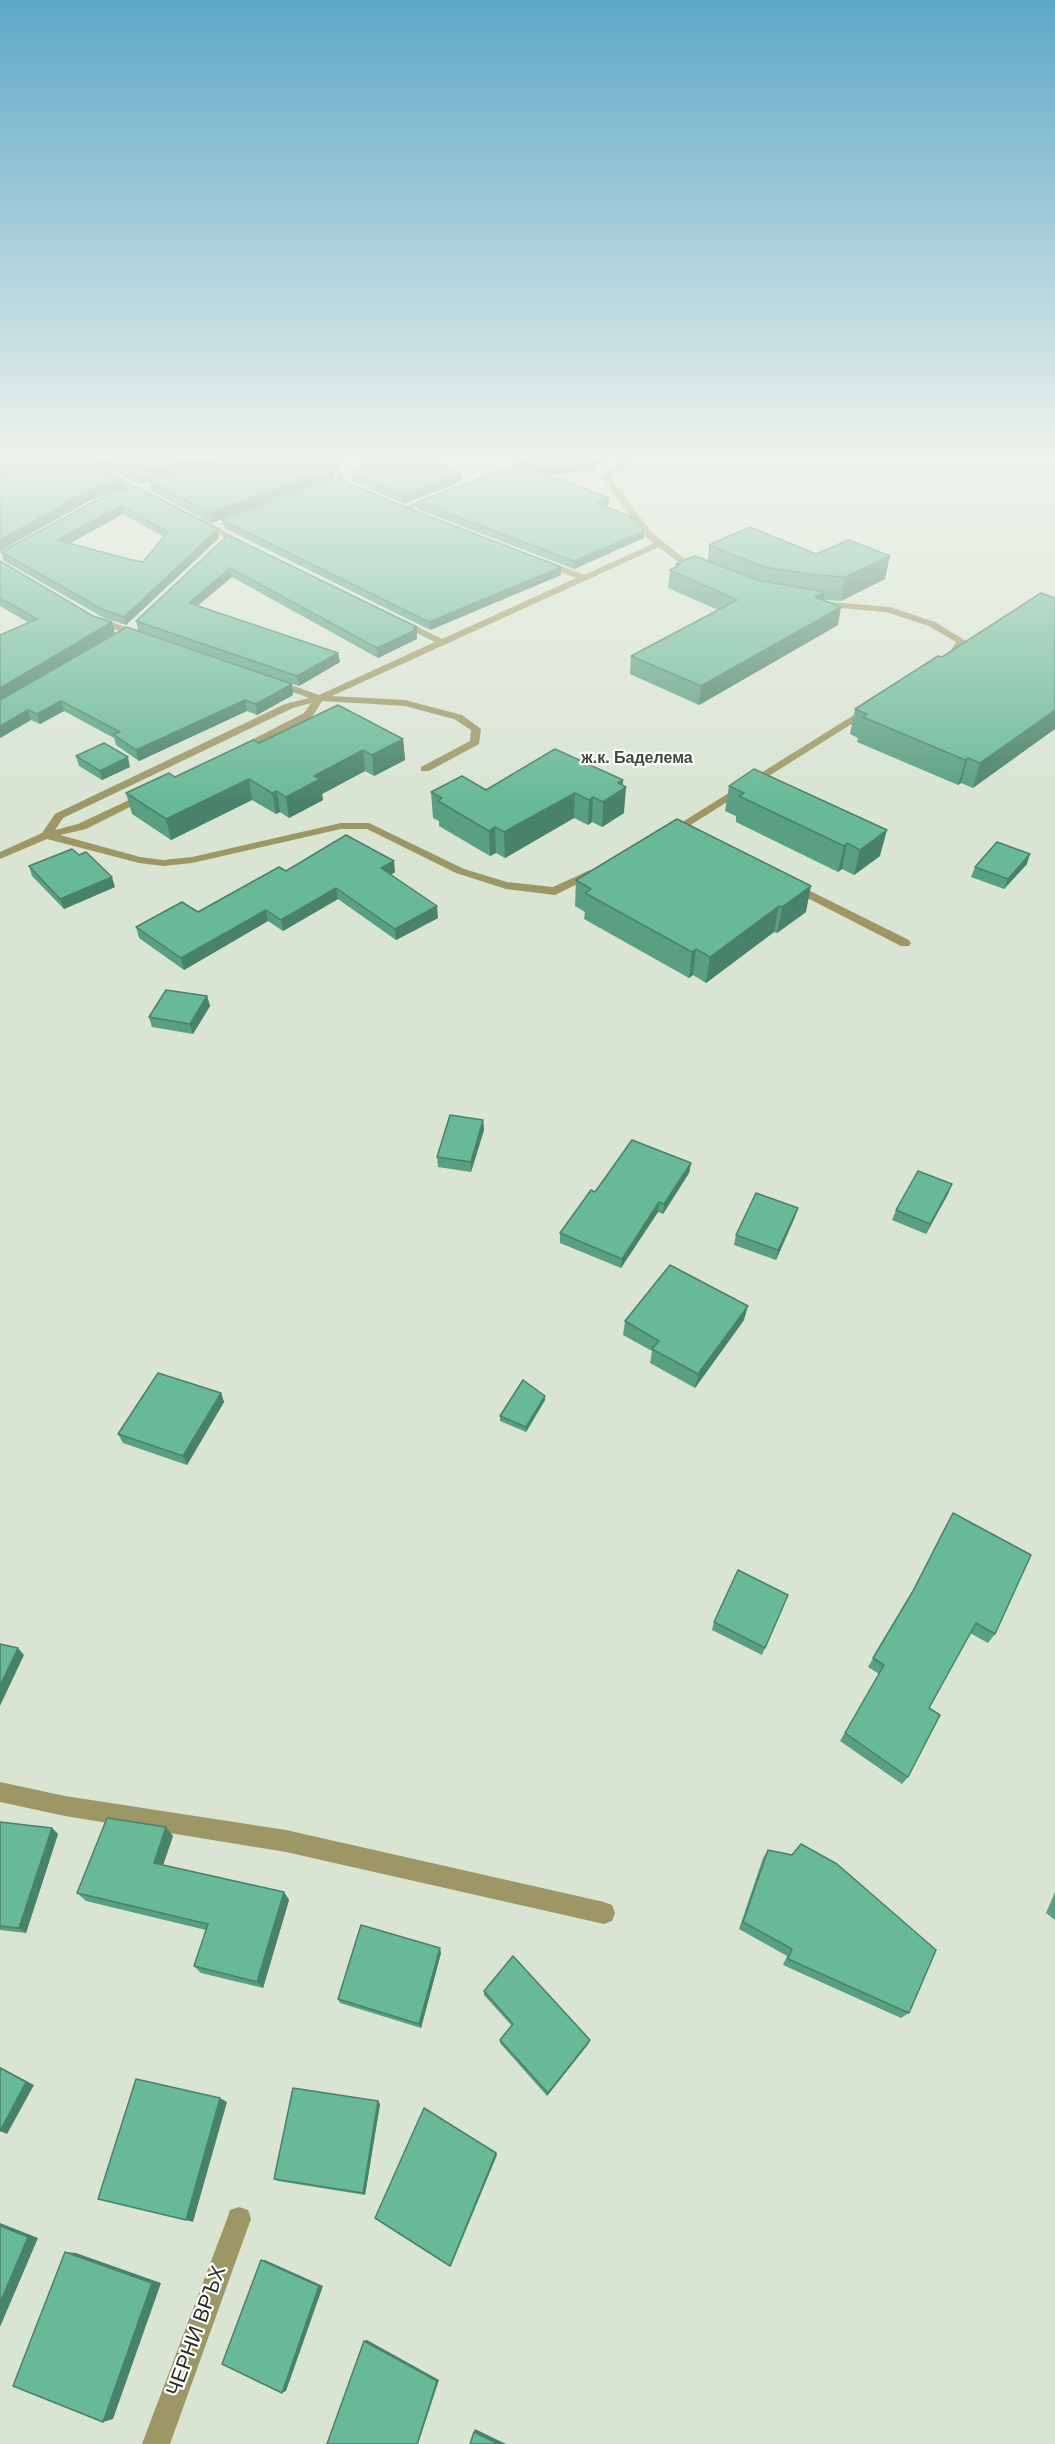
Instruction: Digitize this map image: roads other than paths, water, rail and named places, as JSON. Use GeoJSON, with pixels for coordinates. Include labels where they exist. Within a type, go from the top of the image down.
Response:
{"type":"FeatureCollection","features":[{"type":"Feature","properties":{"kind":"street"},"geometry":{"type":"LineString","coordinates":[[571,573],[584,578]]}},
{"type":"Feature","properties":{"kind":"street"},"geometry":{"type":"LineString","coordinates":[[46,835],[59,816],[289,706],[320,698],[595,573]]}},
{"type":"Feature","properties":{"kind":"street"},"geometry":{"type":"LineString","coordinates":[[811,604],[887,609],[932,624],[961,641],[953,656],[934,668]]}},
{"type":"Feature","properties":{"kind":"street"},"geometry":{"type":"LineString","coordinates":[[90,616],[100,622],[151,639]]}},
{"type":"Feature","properties":{"kind":"street"},"geometry":{"type":"LineString","coordinates":[[389,616],[442,642]]}},
{"type":"Feature","properties":{"kind":"street"},"geometry":{"type":"LineString","coordinates":[[119,637],[137,623]]}},
{"type":"Feature","properties":{"kind":"street"},"geometry":{"type":"LineString","coordinates":[[263,678],[320,698],[405,703],[458,717],[476,729],[475,742],[425,770]]}},
{"type":"Feature","properties":{"kind":"street"},"geometry":{"type":"LineString","coordinates":[[222,758],[308,715],[320,698]]}},
{"type":"Feature","properties":{"kind":"street"},"geometry":{"type":"LineString","coordinates":[[660,838],[684,832],[877,704]]}},
{"type":"Feature","properties":{"kind":"street"},"geometry":{"type":"LineString","coordinates":[[0,856],[46,835],[82,827],[158,790]]}},
{"type":"Feature","properties":{"kind":"street"},"geometry":{"type":"LineString","coordinates":[[46,835],[138,860],[163,863],[192,860],[341,826],[369,826],[460,871],[506,885],[555,891],[603,867]]}},
{"type":"Feature","properties":{"kind":"street"},"geometry":{"type":"LineString","coordinates":[[782,881],[905,943]]}},
{"type":"Feature","properties":{"kind":"street"},"geometry":{"type":"LineString","coordinates":[[0,1792],[65,1806],[286,1841],[604,1913]]}},
{"type":"Feature","properties":{"kind":"street","name":"ЧЕРНИ ВРЪХ"},"geometry":{"type":"LineString","coordinates":[[156,2444],[239,2219]]}},
{"type":"Feature","properties":{"kind":"district","name":"ж.к. Баделема"},"geometry":{"type":"Point","coordinates":[637,759]}}]}
